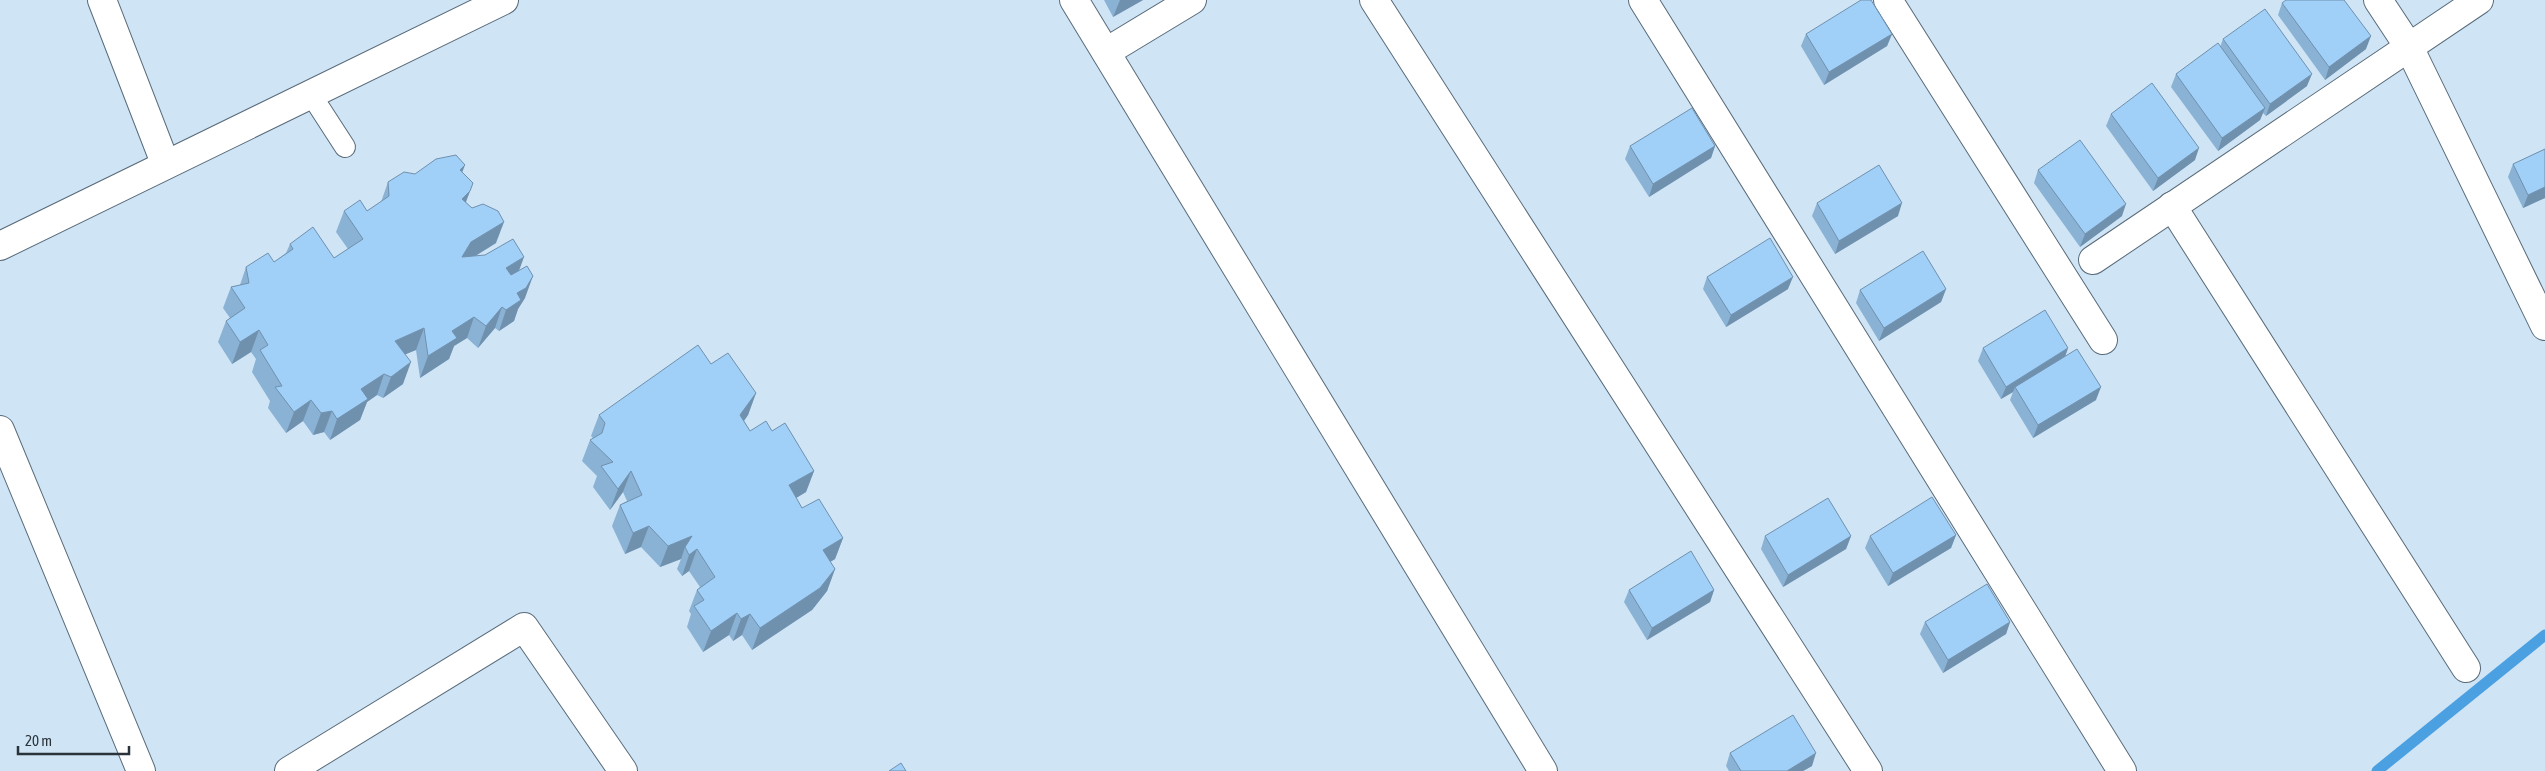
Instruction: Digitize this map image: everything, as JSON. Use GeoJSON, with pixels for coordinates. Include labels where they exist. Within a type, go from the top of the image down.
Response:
{"type":"FeatureCollection","features":[{"type":"Feature","properties":{"kind":"street"},"geometry":{"type":"LineString","coordinates":[[102,0],[165,163]]}},
{"type":"Feature","properties":{"kind":"street"},"geometry":{"type":"LineString","coordinates":[[0,246],[165,163],[504,0]]}},
{"type":"Feature","properties":{"kind":"street"},"geometry":{"type":"LineString","coordinates":[[1074,0],[1543,771]]}},
{"type":"Feature","properties":{"kind":"street"},"geometry":{"type":"LineString","coordinates":[[1106,52],[1192,0]]}},
{"type":"Feature","properties":{"kind":"street"},"geometry":{"type":"LineString","coordinates":[[1374,0],[1868,771]]}},
{"type":"Feature","properties":{"kind":"street"},"geometry":{"type":"LineString","coordinates":[[1643,0],[2119,770]]}},
{"type":"Feature","properties":{"kind":"street"},"geometry":{"type":"LineString","coordinates":[[1888,0],[2103,340]]}},
{"type":"Feature","properties":{"kind":"street"},"geometry":{"type":"LineString","coordinates":[[2378,0],[2409,47],[2545,326]]}},
{"type":"Feature","properties":{"kind":"street"},"geometry":{"type":"LineString","coordinates":[[2093,260],[2479,0]]}},
{"type":"Feature","properties":{"kind":"street"},"geometry":{"type":"LineString","coordinates":[[2172,206],[2466,668]]}},
{"type":"Feature","properties":{"kind":"street"},"geometry":{"type":"LineString","coordinates":[[0,430],[141,771]]}},
{"type":"Feature","properties":{"kind":"street"},"geometry":{"type":"LineString","coordinates":[[289,771],[524,627],[623,771]]}},
{"type":"Feature","properties":{"kind":"lane"},"geometry":{"type":"LineString","coordinates":[[310,93],[345,147]]}},
{"type":"Feature","properties":{"kind":"building"},"geometry":{"type":"Polygon","coordinates":[[[1861,0],[1871,0],[1892,34],[1829,72],[1806,34],[1861,0]]]}},
{"type":"Feature","properties":{"kind":"building"},"geometry":{"type":"Polygon","coordinates":[[[2286,0],[2344,0],[2371,36],[2329,67],[2282,3],[2286,0]]]}},
{"type":"Feature","properties":{"kind":"building"},"geometry":{"type":"Polygon","coordinates":[[[2265,9],[2312,74],[2270,104],[2223,39],[2265,9]]]}},
{"type":"Feature","properties":{"kind":"building"},"geometry":{"type":"Polygon","coordinates":[[[2218,43],[2265,108],[2222,138],[2176,74],[2218,43]]]}},
{"type":"Feature","properties":{"kind":"building"},"geometry":{"type":"Polygon","coordinates":[[[2152,83],[2199,148],[2158,178],[2111,114],[2152,83]]]}},
{"type":"Feature","properties":{"kind":"building"},"geometry":{"type":"Polygon","coordinates":[[[1692,108],[1715,146],[1653,184],[1630,146],[1692,108]]]}},
{"type":"Feature","properties":{"kind":"building"},"geometry":{"type":"Polygon","coordinates":[[[2080,140],[2126,204],[2085,234],[2038,170],[2080,140]]]}},
{"type":"Feature","properties":{"kind":"building"},"geometry":{"type":"Polygon","coordinates":[[[2545,149],[2545,187],[2528,195],[2513,164],[2545,149]]]}},
{"type":"Feature","properties":{"kind":"building"},"geometry":{"type":"Polygon","coordinates":[[[456,155],[465,165],[460,170],[473,183],[470,191],[462,199],[472,208],[483,204],[498,211],[504,222],[471,242],[462,257],[485,255],[513,239],[524,257],[506,268],[511,275],[527,266],[533,276],[526,288],[517,293],[521,300],[506,310],[502,307],[486,326],[474,317],[452,331],[457,338],[428,356],[424,328],[395,341],[411,362],[391,377],[384,374],[361,389],[368,399],[337,419],[332,411],[321,413],[311,400],[294,412],[275,387],[282,386],[260,350],[268,345],[259,330],[240,342],[226,321],[245,308],[231,287],[249,283],[246,267],[268,253],[274,262],[293,249],[290,244],[313,227],[334,258],[363,239],[344,211],[360,200],[367,211],[389,196],[388,182],[404,172],[415,174],[436,159],[456,155]]]}},
{"type":"Feature","properties":{"kind":"building"},"geometry":{"type":"Polygon","coordinates":[[[1879,165],[1902,203],[1839,241],[1817,203],[1879,165]]]}},
{"type":"Feature","properties":{"kind":"building"},"geometry":{"type":"Polygon","coordinates":[[[1770,238],[1793,277],[1731,315],[1707,277],[1770,238]]]}},
{"type":"Feature","properties":{"kind":"building"},"geometry":{"type":"Polygon","coordinates":[[[1923,251],[1946,289],[1884,328],[1860,290],[1923,251]]]}},
{"type":"Feature","properties":{"kind":"building"},"geometry":{"type":"Polygon","coordinates":[[[2045,310],[2068,348],[2006,387],[1983,348],[2045,310]]]}},
{"type":"Feature","properties":{"kind":"building"},"geometry":{"type":"Polygon","coordinates":[[[698,345],[711,364],[728,353],[756,393],[740,415],[750,431],[766,421],[772,431],[785,423],[814,471],[789,485],[802,508],[819,499],[843,538],[823,550],[835,569],[820,588],[760,628],[750,614],[741,619],[737,613],[711,631],[694,606],[704,600],[697,590],[715,577],[697,549],[689,555],[685,547],[692,536],[668,546],[649,526],[633,533],[620,505],[642,495],[631,471],[618,489],[601,466],[613,462],[590,440],[602,433],[605,423],[599,415],[698,345]]]}},
{"type":"Feature","properties":{"kind":"building"},"geometry":{"type":"Polygon","coordinates":[[[2077,349],[2101,387],[2038,425],[2015,387],[2077,349]]]}},
{"type":"Feature","properties":{"kind":"building"},"geometry":{"type":"Polygon","coordinates":[[[1932,497],[1956,535],[1893,573],[1870,536],[1932,497]]]}},
{"type":"Feature","properties":{"kind":"building"},"geometry":{"type":"Polygon","coordinates":[[[1828,498],[1851,536],[1788,575],[1765,536],[1828,498]]]}},
{"type":"Feature","properties":{"kind":"building"},"geometry":{"type":"Polygon","coordinates":[[[1691,551],[1714,590],[1652,628],[1629,590],[1691,551]]]}},
{"type":"Feature","properties":{"kind":"building"},"geometry":{"type":"Polygon","coordinates":[[[1987,584],[2010,622],[1948,660],[1925,622],[1987,584]]]}},
{"type":"Feature","properties":{"kind":"building"},"geometry":{"type":"Polygon","coordinates":[[[1793,715],[1816,753],[1787,771],[1741,771],[1730,753],[1793,715]]]}},
{"type":"Feature","properties":{"kind":"building"},"geometry":{"type":"Polygon","coordinates":[[[901,763],[906,771],[889,771],[901,763]]]}},
{"type":"Feature","properties":{"kind":"waterway"},"geometry":{"type":"LineString","coordinates":[[2377,771],[2545,635]]}}]}
